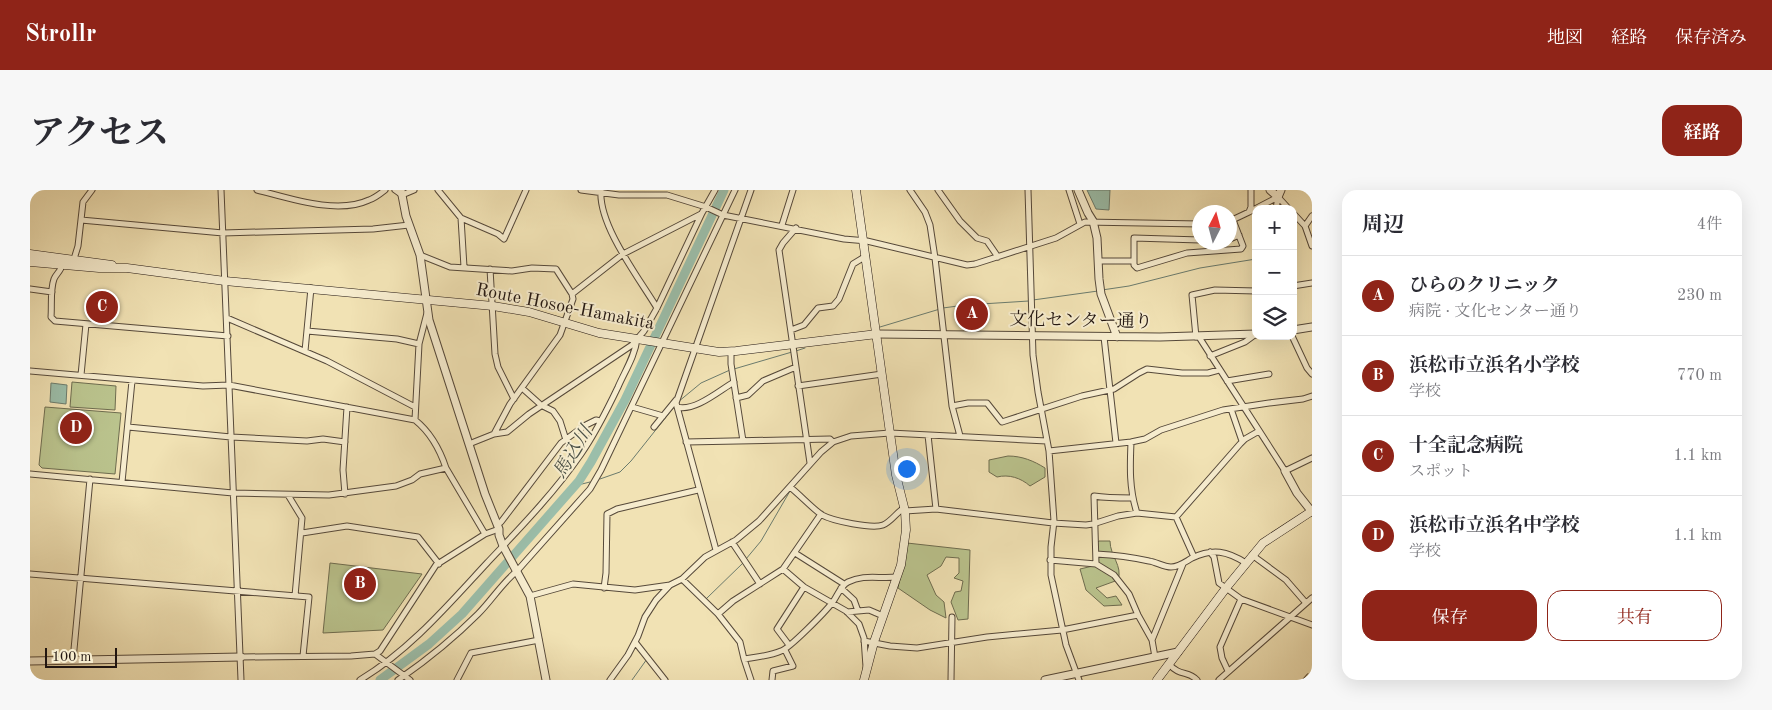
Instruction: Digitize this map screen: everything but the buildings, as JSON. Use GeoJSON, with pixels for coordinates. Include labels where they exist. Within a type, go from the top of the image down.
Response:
{"type":"FeatureCollection","features":[{"type":"Feature","properties":{"kind":"main road"},"geometry":{"type":"LineString","coordinates":[[856,190],[896,476],[905,509],[906,530],[905,548],[866,667],[864,680]]}},
{"type":"Feature","properties":{"kind":"main road","name":"Route Hosoe-Hamakita"},"geometry":{"type":"LineString","coordinates":[[30,254],[225,281],[426,298],[493,306],[529,312],[599,333],[731,352],[794,349],[877,334]]}},
{"type":"Feature","properties":{"kind":"main road","name":"Route Hosoe-Hamakita"},"geometry":{"type":"LineString","coordinates":[[30,262],[126,268]]}},
{"type":"Feature","properties":{"kind":"main road"},"geometry":{"type":"LineString","coordinates":[[1157,680],[1252,555],[1270,538],[1312,512]]}},
{"type":"Feature","properties":{"kind":"street"},"geometry":{"type":"LineString","coordinates":[[74,259],[78,246],[83,202],[92,190]]}},
{"type":"Feature","properties":{"kind":"street"},"geometry":{"type":"LineString","coordinates":[[221,190],[241,680]]}},
{"type":"Feature","properties":{"kind":"street"},"geometry":{"type":"LineString","coordinates":[[257,190],[315,204],[333,206],[368,201],[385,190]]}},
{"type":"Feature","properties":{"kind":"street"},"geometry":{"type":"LineString","coordinates":[[395,190],[402,192],[414,190]]}},
{"type":"Feature","properties":{"kind":"street"},"geometry":{"type":"LineString","coordinates":[[438,190],[461,218],[498,234],[504,239],[526,190]]}},
{"type":"Feature","properties":{"kind":"street"},"geometry":{"type":"LineString","coordinates":[[581,190],[601,192],[667,192],[722,214],[741,219],[864,241],[967,265],[1056,238],[1080,224],[1093,221],[1192,224]]}},
{"type":"Feature","properties":{"kind":"street"},"geometry":{"type":"LineString","coordinates":[[360,680],[375,671],[430,625],[504,547],[581,454],[600,421],[635,351],[639,339],[657,308],[702,213],[715,190]]}},
{"type":"Feature","properties":{"kind":"street"},"geometry":{"type":"LineString","coordinates":[[398,680],[460,632],[483,609],[505,582],[590,489],[632,407],[661,342],[735,190]]}},
{"type":"Feature","properties":{"kind":"street"},"geometry":{"type":"LineString","coordinates":[[654,427],[677,403],[751,190]]}},
{"type":"Feature","properties":{"kind":"street"},"geometry":{"type":"LineString","coordinates":[[782,225],[792,190]]}},
{"type":"Feature","properties":{"kind":"street"},"geometry":{"type":"LineString","coordinates":[[910,190],[925,212],[930,225],[936,258],[952,406],[960,436]]}},
{"type":"Feature","properties":{"kind":"street"},"geometry":{"type":"LineString","coordinates":[[938,190],[960,221],[978,238],[987,241],[998,257]]}},
{"type":"Feature","properties":{"kind":"street"},"geometry":{"type":"LineString","coordinates":[[1028,190],[1032,336],[1035,374],[1049,451],[1053,523],[1050,560],[1051,575],[1062,630],[1076,677]]}},
{"type":"Feature","properties":{"kind":"street"},"geometry":{"type":"LineString","coordinates":[[1069,190],[1080,224]]}},
{"type":"Feature","properties":{"kind":"street"},"geometry":{"type":"LineString","coordinates":[[1078,190],[1093,221],[1101,290],[1117,337]]}},
{"type":"Feature","properties":{"kind":"street"},"geometry":{"type":"LineString","coordinates":[[1249,212],[1251,190]]}},
{"type":"Feature","properties":{"kind":"street"},"geometry":{"type":"LineString","coordinates":[[1270,190],[1279,194],[1286,205]]}},
{"type":"Feature","properties":{"kind":"street"},"geometry":{"type":"LineString","coordinates":[[402,192],[409,225],[420,255],[427,313],[498,527],[499,535],[530,596],[546,680]]}},
{"type":"Feature","properties":{"kind":"street"},"geometry":{"type":"LineString","coordinates":[[601,192],[609,226],[623,254],[657,308]]}},
{"type":"Feature","properties":{"kind":"street"},"geometry":{"type":"LineString","coordinates":[[1237,217],[1279,194]]}},
{"type":"Feature","properties":{"kind":"street"},"geometry":{"type":"LineString","coordinates":[[572,294],[623,254],[702,213]]}},
{"type":"Feature","properties":{"kind":"street"},"geometry":{"type":"LineString","coordinates":[[1305,226],[1312,216]]}},
{"type":"Feature","properties":{"kind":"street"},"geometry":{"type":"LineString","coordinates":[[1297,217],[1305,226],[1312,246]]}},
{"type":"Feature","properties":{"kind":"street"},"geometry":{"type":"LineString","coordinates":[[461,218],[464,267]]}},
{"type":"Feature","properties":{"kind":"street"},"geometry":{"type":"LineString","coordinates":[[80,220],[223,233],[373,229],[409,225]]}},
{"type":"Feature","properties":{"kind":"street"},"geometry":{"type":"LineString","coordinates":[[796,228],[779,250],[810,463]]}},
{"type":"Feature","properties":{"kind":"street"},"geometry":{"type":"LineString","coordinates":[[1192,240],[1134,238],[1134,267],[1137,268],[1190,253],[1241,249],[1243,246],[1237,231]]}},
{"type":"Feature","properties":{"kind":"street"},"geometry":{"type":"LineString","coordinates":[[420,255],[450,267],[512,271],[532,268],[556,269],[572,294],[573,299],[560,335],[514,399],[494,434]]}},
{"type":"Feature","properties":{"kind":"street"},"geometry":{"type":"LineString","coordinates":[[791,330],[804,326],[818,308],[833,306],[839,299],[853,264],[866,256]]}},
{"type":"Feature","properties":{"kind":"street"},"geometry":{"type":"LineString","coordinates":[[1098,261],[1133,261]]}},
{"type":"Feature","properties":{"kind":"street"},"geometry":{"type":"LineString","coordinates":[[62,265],[54,279],[51,317],[53,320],[228,336]]}},
{"type":"Feature","properties":{"kind":"street"},"geometry":{"type":"LineString","coordinates":[[490,269],[495,354],[498,367],[514,399]]}},
{"type":"Feature","properties":{"kind":"street"},"geometry":{"type":"LineString","coordinates":[[1297,285],[1312,283]]}},
{"type":"Feature","properties":{"kind":"street"},"geometry":{"type":"LineString","coordinates":[[305,351],[311,288]]}},
{"type":"Feature","properties":{"kind":"street"},"geometry":{"type":"LineString","coordinates":[[30,289],[52,292]]}},
{"type":"Feature","properties":{"kind":"street"},"geometry":{"type":"LineString","coordinates":[[1252,291],[1215,290],[1192,295],[1198,337],[1297,493],[1312,512]]}},
{"type":"Feature","properties":{"kind":"street"},"geometry":{"type":"LineString","coordinates":[[415,420],[419,344],[427,313]]}},
{"type":"Feature","properties":{"kind":"street"},"geometry":{"type":"LineString","coordinates":[[227,318],[327,361],[415,408]]}},
{"type":"Feature","properties":{"kind":"street"},"geometry":{"type":"LineString","coordinates":[[82,375],[86,324]]}},
{"type":"Feature","properties":{"kind":"street"},"geometry":{"type":"LineString","coordinates":[[1297,330],[1312,328]]}},
{"type":"Feature","properties":{"kind":"street"},"geometry":{"type":"LineString","coordinates":[[307,330],[397,339],[419,344]]}},
{"type":"Feature","properties":{"kind":"street","name":"文化センター通り"},"geometry":{"type":"LineString","coordinates":[[877,334],[1104,337],[1198,337],[1252,334]]}},
{"type":"Feature","properties":{"kind":"street"},"geometry":{"type":"LineString","coordinates":[[1104,337],[1116,443]]}},
{"type":"Feature","properties":{"kind":"street"},"geometry":{"type":"LineString","coordinates":[[1210,356],[1245,342],[1252,337]]}},
{"type":"Feature","properties":{"kind":"street"},"geometry":{"type":"LineString","coordinates":[[469,444],[494,434],[507,432],[523,418],[639,339]]}},
{"type":"Feature","properties":{"kind":"street"},"geometry":{"type":"LineString","coordinates":[[1294,340],[1307,368],[1312,374]]}},
{"type":"Feature","properties":{"kind":"street"},"geometry":{"type":"LineString","coordinates":[[731,352],[743,441]]}},
{"type":"Feature","properties":{"kind":"street"},"geometry":{"type":"LineString","coordinates":[[736,398],[748,395],[763,381],[796,367]]}},
{"type":"Feature","properties":{"kind":"street"},"geometry":{"type":"LineString","coordinates":[[952,406],[968,403],[986,403],[1002,422],[1082,396],[1111,390],[1147,369],[1182,373],[1208,373],[1219,370]]}},
{"type":"Feature","properties":{"kind":"street"},"geometry":{"type":"LineString","coordinates":[[30,371],[203,386],[229,385],[415,420],[433,440],[443,457],[446,468],[485,534]]}},
{"type":"Feature","properties":{"kind":"street"},"geometry":{"type":"LineString","coordinates":[[798,386],[882,374]]}},
{"type":"Feature","properties":{"kind":"street"},"geometry":{"type":"LineString","coordinates":[[1227,381],[1269,374]]}},
{"type":"Feature","properties":{"kind":"street"},"geometry":{"type":"LineString","coordinates":[[122,482],[132,381]]}},
{"type":"Feature","properties":{"kind":"street"},"geometry":{"type":"LineString","coordinates":[[677,403],[686,408],[708,399],[734,382]]}},
{"type":"Feature","properties":{"kind":"street"},"geometry":{"type":"LineString","coordinates":[[522,388],[542,405],[553,411],[560,421],[566,440]]}},
{"type":"Feature","properties":{"kind":"street"},"geometry":{"type":"LineString","coordinates":[[1049,451],[1131,442],[1145,439],[1161,430],[1231,409],[1303,399],[1312,396]]}},
{"type":"Feature","properties":{"kind":"street"},"geometry":{"type":"LineString","coordinates":[[677,403],[698,490],[716,550]]}},
{"type":"Feature","properties":{"kind":"street"},"geometry":{"type":"LineString","coordinates":[[345,494],[343,470],[346,407]]}},
{"type":"Feature","properties":{"kind":"street"},"geometry":{"type":"LineString","coordinates":[[632,407],[663,416]]}},
{"type":"Feature","properties":{"kind":"street"},"geometry":{"type":"LineString","coordinates":[[1231,409],[1242,441]]}},
{"type":"Feature","properties":{"kind":"street"},"geometry":{"type":"LineString","coordinates":[[30,660],[375,654],[380,651],[436,565],[498,527],[561,443],[584,426],[596,420],[600,421]]}},
{"type":"Feature","properties":{"kind":"street"},"geometry":{"type":"LineString","coordinates":[[128,427],[231,437],[308,441],[323,439],[345,442]]}},
{"type":"Feature","properties":{"kind":"street"},"geometry":{"type":"LineString","coordinates":[[1176,517],[1242,441],[1259,431]]}},
{"type":"Feature","properties":{"kind":"street"},"geometry":{"type":"LineString","coordinates":[[530,596],[573,584],[635,590],[670,584],[682,579],[705,557],[732,542],[759,521],[810,463],[833,442],[857,435],[890,433],[1047,441]]}},
{"type":"Feature","properties":{"kind":"street"},"geometry":{"type":"LineString","coordinates":[[928,435],[936,509]]}},
{"type":"Feature","properties":{"kind":"street"},"geometry":{"type":"LineString","coordinates":[[686,442],[830,439],[833,442]]}},
{"type":"Feature","properties":{"kind":"street"},"geometry":{"type":"LineString","coordinates":[[1131,442],[1130,478],[1132,498],[1137,513]]}},
{"type":"Feature","properties":{"kind":"street"},"geometry":{"type":"LineString","coordinates":[[1285,472],[1312,458]]}},
{"type":"Feature","properties":{"kind":"street"},"geometry":{"type":"LineString","coordinates":[[30,474],[288,495],[345,494],[396,486],[412,480],[420,474],[446,468]]}},
{"type":"Feature","properties":{"kind":"street"},"geometry":{"type":"LineString","coordinates":[[73,660],[90,480]]}},
{"type":"Feature","properties":{"kind":"street"},"geometry":{"type":"LineString","coordinates":[[790,487],[821,514],[837,520],[874,526],[884,525],[896,513],[905,509],[936,509],[1053,523],[1094,524],[1118,516],[1137,513],[1176,517]]}},
{"type":"Feature","properties":{"kind":"street"},"geometry":{"type":"LineString","coordinates":[[604,588],[607,514],[617,509],[698,490]]}},
{"type":"Feature","properties":{"kind":"street"},"geometry":{"type":"LineString","coordinates":[[288,495],[302,518],[295,596]]}},
{"type":"Feature","properties":{"kind":"street"},"geometry":{"type":"LineString","coordinates":[[1096,564],[1094,496],[1132,498]]}},
{"type":"Feature","properties":{"kind":"street"},"geometry":{"type":"LineString","coordinates":[[718,614],[733,601],[783,569],[821,514]]}},
{"type":"Feature","properties":{"kind":"street"},"geometry":{"type":"LineString","coordinates":[[1176,517],[1194,557]]}},
{"type":"Feature","properties":{"kind":"street"},"geometry":{"type":"LineString","coordinates":[[302,533],[347,526],[418,537],[439,564]]}},
{"type":"Feature","properties":{"kind":"street"},"geometry":{"type":"LineString","coordinates":[[732,542],[760,584]]}},
{"type":"Feature","properties":{"kind":"street"},"geometry":{"type":"LineString","coordinates":[[1096,554],[1133,558],[1170,567],[1183,564],[1194,557],[1210,552],[1226,552],[1246,564]]}},
{"type":"Feature","properties":{"kind":"street"},"geometry":{"type":"LineString","coordinates":[[1210,552],[1214,557],[1219,583],[1241,600],[1312,625]]}},
{"type":"Feature","properties":{"kind":"street"},"geometry":{"type":"LineString","coordinates":[[795,553],[843,586],[855,602],[858,611]]}},
{"type":"Feature","properties":{"kind":"street"},"geometry":{"type":"LineString","coordinates":[[1252,555],[1286,580],[1306,603]]}},
{"type":"Feature","properties":{"kind":"street"},"geometry":{"type":"LineString","coordinates":[[1050,560],[1096,564],[1112,573],[1129,594],[1152,640],[1155,657]]}},
{"type":"Feature","properties":{"kind":"street"},"geometry":{"type":"LineString","coordinates":[[1152,640],[1183,564]]}},
{"type":"Feature","properties":{"kind":"street"},"geometry":{"type":"LineString","coordinates":[[783,569],[804,587],[847,612],[859,624],[864,641],[866,667]]}},
{"type":"Feature","properties":{"kind":"street"},"geometry":{"type":"LineString","coordinates":[[30,574],[309,597],[303,656]]}},
{"type":"Feature","properties":{"kind":"street"},"geometry":{"type":"LineString","coordinates":[[744,659],[768,655],[787,648],[832,604],[843,586],[864,576],[880,579],[896,578]]}},
{"type":"Feature","properties":{"kind":"street"},"geometry":{"type":"LineString","coordinates":[[682,579],[718,614],[740,642],[751,680]]}},
{"type":"Feature","properties":{"kind":"street"},"geometry":{"type":"LineString","coordinates":[[611,680],[628,655],[645,617],[670,584]]}},
{"type":"Feature","properties":{"kind":"street"},"geometry":{"type":"LineString","coordinates":[[772,680],[774,671],[794,666],[777,629],[804,587]]}},
{"type":"Feature","properties":{"kind":"street"},"geometry":{"type":"LineString","coordinates":[[1220,680],[1312,598]]}},
{"type":"Feature","properties":{"kind":"street"},"geometry":{"type":"LineString","coordinates":[[1228,671],[1222,658],[1220,647],[1241,600]]}},
{"type":"Feature","properties":{"kind":"street"},"geometry":{"type":"LineString","coordinates":[[847,612],[869,610],[883,616]]}},
{"type":"Feature","properties":{"kind":"street"},"geometry":{"type":"LineString","coordinates":[[864,641],[916,648],[952,642],[1062,630],[1138,615]]}},
{"type":"Feature","properties":{"kind":"street"},"geometry":{"type":"LineString","coordinates":[[952,617],[952,680]]}},
{"type":"Feature","properties":{"kind":"street"},"geometry":{"type":"LineString","coordinates":[[457,680],[471,653],[539,640]]}},
{"type":"Feature","properties":{"kind":"street"},"geometry":{"type":"LineString","coordinates":[[635,642],[665,680]]}},
{"type":"Feature","properties":{"kind":"street"},"geometry":{"type":"LineString","coordinates":[[1045,680],[1076,677],[1178,652]]}},
{"type":"Feature","properties":{"kind":"street"},"geometry":{"type":"LineString","coordinates":[[375,654],[410,680]]}},
{"type":"Feature","properties":{"kind":"street"},"geometry":{"type":"LineString","coordinates":[[1169,664],[1177,673],[1191,675],[1196,680]]}},
{"type":"Feature","properties":{"kind":"green space"},"geometry":{"type":"Polygon","coordinates":[[[72,382],[116,386],[115,410],[70,407],[72,382]]]}},
{"type":"Feature","properties":{"kind":"green space"},"geometry":{"type":"Polygon","coordinates":[[[45,407],[121,413],[115,474],[42,468],[39,465],[45,407]]]}},
{"type":"Feature","properties":{"kind":"green space"},"geometry":{"type":"Polygon","coordinates":[[[1008,456],[1023,458],[1041,465],[1045,468],[1045,477],[1030,486],[1015,477],[997,477],[989,472],[989,460],[1008,456]]]}},
{"type":"Feature","properties":{"kind":"green space"},"geometry":{"type":"Polygon","coordinates":[[[1099,541],[1110,541],[1118,565],[1119,575],[1118,580],[1096,588],[1107,598],[1116,596],[1122,605],[1104,606],[1086,590],[1080,569],[1097,565],[1096,544],[1099,541]]]}},
{"type":"Feature","properties":{"kind":"green space"},"geometry":{"type":"Polygon","coordinates":[[[907,543],[970,550],[968,619],[958,620],[951,602],[955,592],[961,591],[963,581],[954,578],[959,573],[959,558],[946,557],[941,566],[927,575],[936,595],[944,602],[946,618],[930,610],[898,588],[907,543]]]}},
{"type":"Feature","properties":{"kind":"green space"},"geometry":{"type":"Polygon","coordinates":[[[330,563],[422,574],[383,630],[323,633],[330,563]]]}},
{"type":"Feature","properties":{"kind":"shaded area"},"geometry":{"type":"Polygon","coordinates":[[[1087,190],[1110,190],[1109,210],[1096,209],[1087,190]]]}},
{"type":"Feature","properties":{"kind":"shaded area"},"geometry":{"type":"Polygon","coordinates":[[[51,383],[67,385],[66,404],[50,402],[51,383]]]}},
{"type":"Feature","properties":{"kind":"waterway","name":"馬込川"},"geometry":{"type":"LineString","coordinates":[[380,680],[429,644],[462,614],[579,481],[625,400],[724,190]]}},
{"type":"Feature","properties":{"kind":"waterway"},"geometry":{"type":"LineString","coordinates":[[1102,290],[1129,286],[1200,268],[1252,260]]}},
{"type":"Feature","properties":{"kind":"waterway"},"geometry":{"type":"LineString","coordinates":[[1033,300],[1098,291]]}},
{"type":"Feature","properties":{"kind":"waterway"},"geometry":{"type":"LineString","coordinates":[[943,308],[1029,301]]}},
{"type":"Feature","properties":{"kind":"waterway"},"geometry":{"type":"LineString","coordinates":[[880,327],[940,309]]}},
{"type":"Feature","properties":{"kind":"waterway"},"geometry":{"type":"LineString","coordinates":[[796,351],[805,348]]}},
{"type":"Feature","properties":{"kind":"waterway"},"geometry":{"type":"LineString","coordinates":[[734,369],[792,352]]}},
{"type":"Feature","properties":{"kind":"waterway"},"geometry":{"type":"LineString","coordinates":[[678,402],[701,383],[730,370]]}},
{"type":"Feature","properties":{"kind":"waterway"},"geometry":{"type":"LineString","coordinates":[[600,479],[620,472],[674,407]]}},
{"type":"Feature","properties":{"kind":"waterway"},"geometry":{"type":"LineString","coordinates":[[574,486],[590,482]]}},
{"type":"Feature","properties":{"kind":"waterway"},"geometry":{"type":"LineString","coordinates":[[746,559],[761,541],[790,491]]}},
{"type":"Feature","properties":{"kind":"waterway"},"geometry":{"type":"LineString","coordinates":[[706,599],[743,563]]}},
{"type":"Feature","properties":{"kind":"waterway"},"geometry":{"type":"LineString","coordinates":[[632,680],[647,659]]}},
{"type":"Feature","properties":{"kind":"railway"},"geometry":{"type":"LineString","coordinates":[[1302,680],[1312,669]]}},
{"type":"Feature","properties":{"kind":"place","name":"十全記念病院"},"geometry":{"type":"Point","coordinates":[102,307]}},
{"type":"Feature","properties":{"kind":"place","name":"ひらのクリニック"},"geometry":{"type":"Point","coordinates":[972,314]}},
{"type":"Feature","properties":{"kind":"place","name":"浜松市立浜名中学校"},"geometry":{"type":"Point","coordinates":[76,428]}},
{"type":"Feature","properties":{"kind":"place","name":"浜松市立浜名小学校"},"geometry":{"type":"Point","coordinates":[360,584]}}]}
